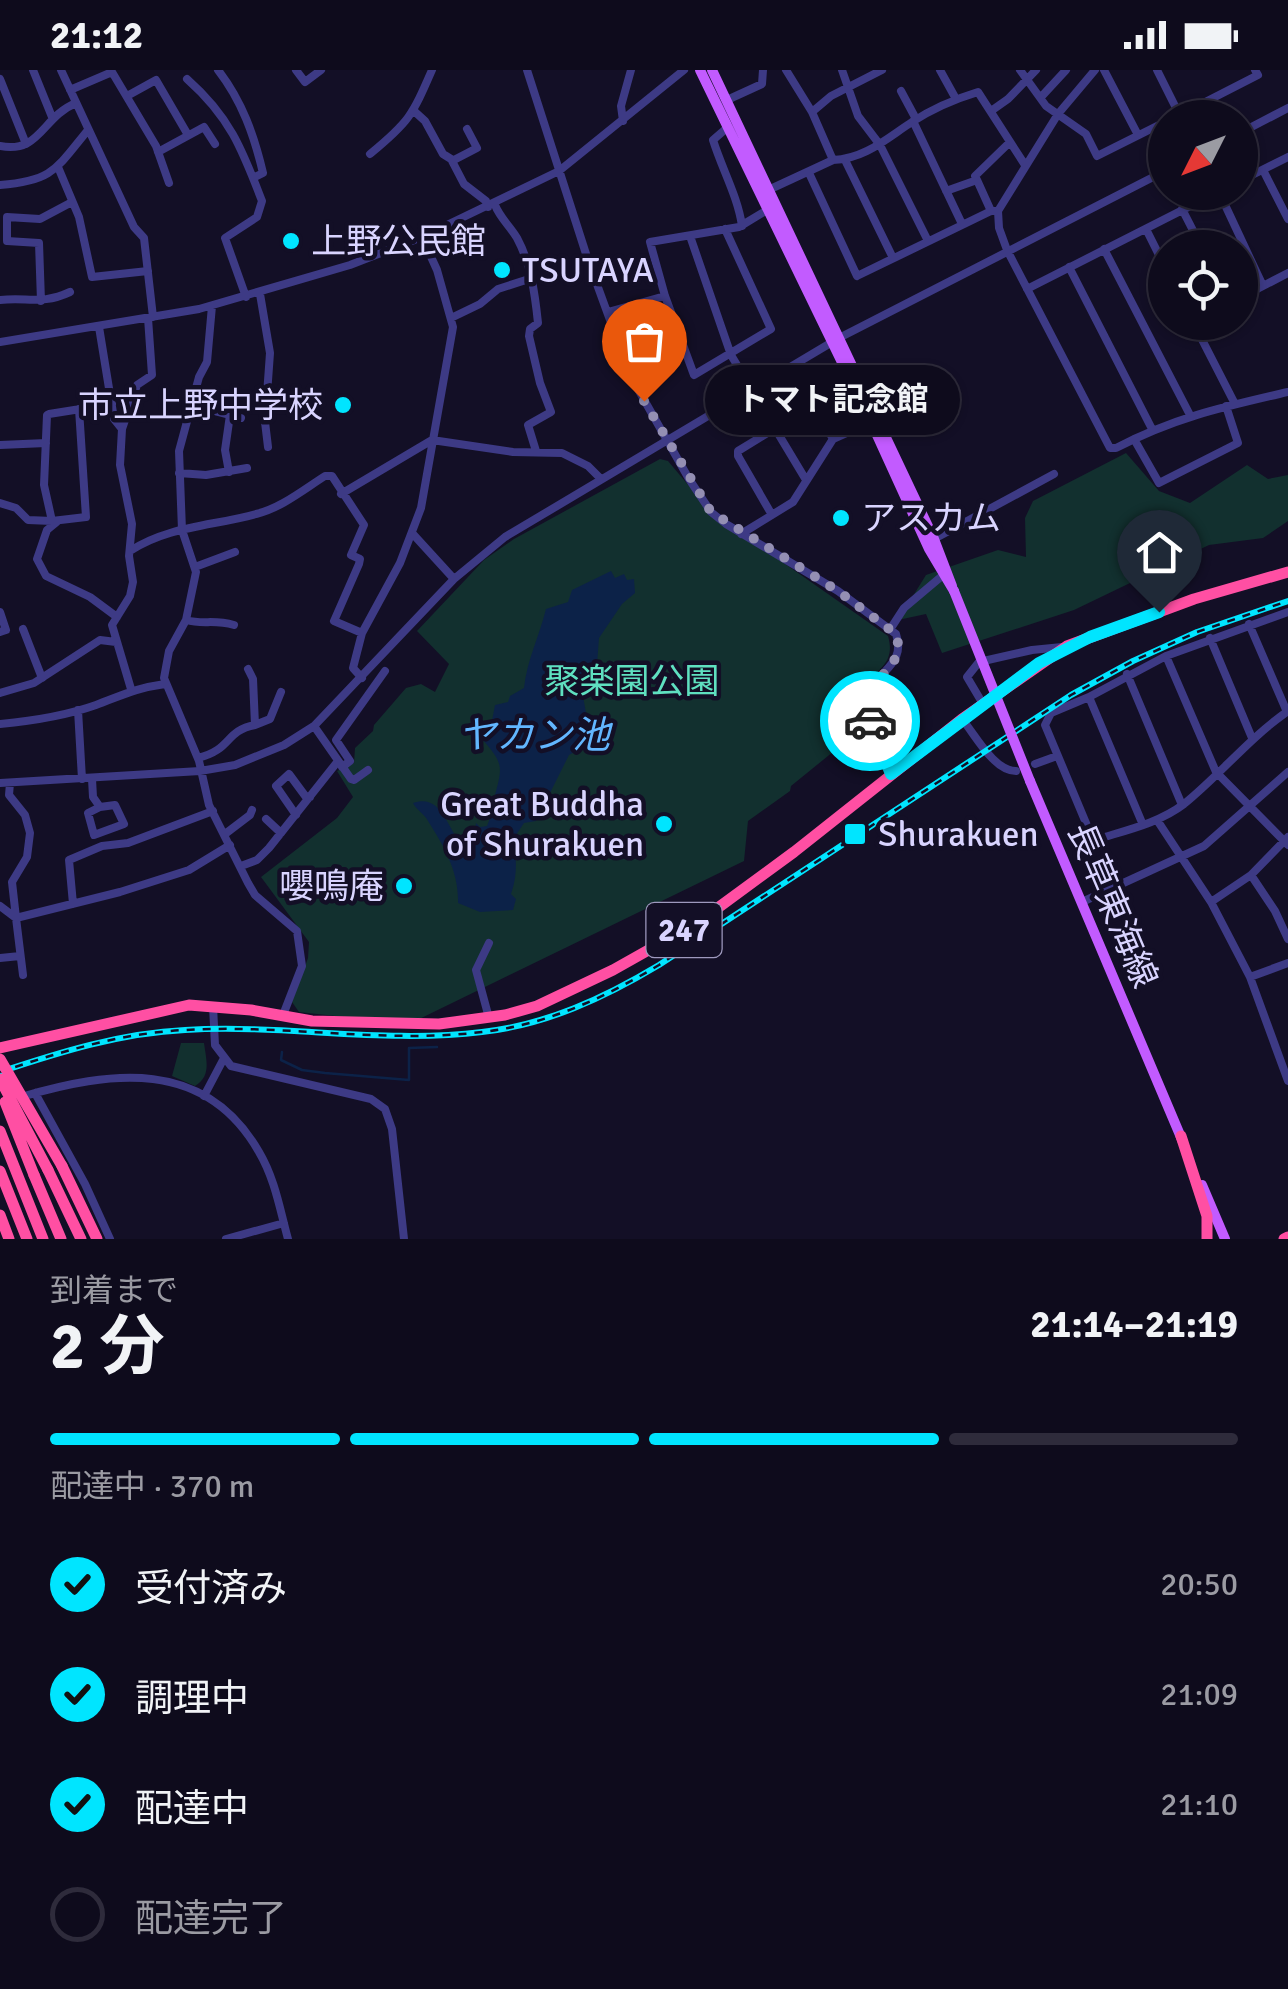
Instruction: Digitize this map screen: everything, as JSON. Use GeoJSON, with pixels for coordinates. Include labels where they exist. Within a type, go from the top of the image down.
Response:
{"type":"FeatureCollection","features":[{"type":"Feature","properties":{"kind":"highway","name":"247"},"geometry":{"type":"LineString","coordinates":[[0,1048],[189,1005],[312,1020],[439,1024],[537,1006],[613,970],[700,921],[982,704],[1067,646],[1194,600],[1288,572]]}},
{"type":"Feature","properties":{"kind":"highway"},"geometry":{"type":"LineString","coordinates":[[0,1059],[62,1166],[98,1239]]}},
{"type":"Feature","properties":{"kind":"highway"},"geometry":{"type":"LineString","coordinates":[[0,1078],[81,1239]]}},
{"type":"Feature","properties":{"kind":"highway"},"geometry":{"type":"LineString","coordinates":[[0,1088],[61,1239]]}},
{"type":"Feature","properties":{"kind":"highway"},"geometry":{"type":"LineString","coordinates":[[0,1131],[43,1239]]}},
{"type":"Feature","properties":{"kind":"highway"},"geometry":{"type":"LineString","coordinates":[[1180,1136],[1208,1216],[1208,1239]]}},
{"type":"Feature","properties":{"kind":"highway"},"geometry":{"type":"LineString","coordinates":[[0,1171],[27,1239]]}},
{"type":"Feature","properties":{"kind":"highway"},"geometry":{"type":"LineString","coordinates":[[0,1215],[9,1239]]}},
{"type":"Feature","properties":{"kind":"main road","name":"長草東海線"},"geometry":{"type":"LineString","coordinates":[[700,70],[934,538],[1030,781],[1225,1239]]}},
{"type":"Feature","properties":{"kind":"main road","name":"長草東海線"},"geometry":{"type":"LineString","coordinates":[[712,70],[764,192],[767,210],[836,341],[942,576],[954,592]]}},
{"type":"Feature","properties":{"kind":"street"},"geometry":{"type":"LineString","coordinates":[[33,70],[52,117]]}},
{"type":"Feature","properties":{"kind":"street"},"geometry":{"type":"LineString","coordinates":[[0,693],[42,678],[100,640],[130,596],[132,524],[122,486],[122,429],[136,385],[152,375],[144,238],[134,227],[61,70]]}},
{"type":"Feature","properties":{"kind":"street"},"geometry":{"type":"LineString","coordinates":[[218,70],[236,93],[254,136],[263,173],[254,178]]}},
{"type":"Feature","properties":{"kind":"street"},"geometry":{"type":"LineString","coordinates":[[296,70],[305,82],[320,70]]}},
{"type":"Feature","properties":{"kind":"street"},"geometry":{"type":"LineString","coordinates":[[370,154],[404,126],[432,70]]}},
{"type":"Feature","properties":{"kind":"street"},"geometry":{"type":"LineString","coordinates":[[527,70],[630,375],[711,512],[892,628],[899,644],[896,661],[869,693],[868,712],[891,774]]}},
{"type":"Feature","properties":{"kind":"street"},"geometry":{"type":"LineString","coordinates":[[623,120],[621,106],[631,70]]}},
{"type":"Feature","properties":{"kind":"street"},"geometry":{"type":"LineString","coordinates":[[0,342],[212,306],[350,265],[422,238],[559,171],[684,70]]}},
{"type":"Feature","properties":{"kind":"street"},"geometry":{"type":"LineString","coordinates":[[727,100],[762,84],[763,70]]}},
{"type":"Feature","properties":{"kind":"street"},"geometry":{"type":"LineString","coordinates":[[786,70],[812,112],[834,160]]}},
{"type":"Feature","properties":{"kind":"street"},"geometry":{"type":"LineString","coordinates":[[842,70],[858,116],[880,145],[928,241]]}},
{"type":"Feature","properties":{"kind":"street"},"geometry":{"type":"LineString","coordinates":[[812,112],[831,96],[882,70]]}},
{"type":"Feature","properties":{"kind":"street"},"geometry":{"type":"LineString","coordinates":[[940,70],[956,99]]}},
{"type":"Feature","properties":{"kind":"street"},"geometry":{"type":"LineString","coordinates":[[1020,70],[1046,106],[1086,134],[1097,156],[1148,130]]}},
{"type":"Feature","properties":{"kind":"street"},"geometry":{"type":"LineString","coordinates":[[991,111],[1036,70]]}},
{"type":"Feature","properties":{"kind":"street"},"geometry":{"type":"LineString","coordinates":[[1042,96],[1066,70]]}},
{"type":"Feature","properties":{"kind":"street"},"geometry":{"type":"LineString","coordinates":[[809,172],[858,276],[995,211],[1058,114],[1095,70]]}},
{"type":"Feature","properties":{"kind":"street"},"geometry":{"type":"LineString","coordinates":[[1104,70],[1138,135]]}},
{"type":"Feature","properties":{"kind":"street"},"geometry":{"type":"LineString","coordinates":[[1158,70],[1171,100]]}},
{"type":"Feature","properties":{"kind":"street"},"geometry":{"type":"LineString","coordinates":[[1212,100],[1258,76],[1255,70]]}},
{"type":"Feature","properties":{"kind":"street"},"geometry":{"type":"LineString","coordinates":[[70,90],[113,71],[158,152],[169,183]]}},
{"type":"Feature","properties":{"kind":"street"},"geometry":{"type":"LineString","coordinates":[[188,78],[234,130],[262,201],[257,217],[224,238],[246,297]]}},
{"type":"Feature","properties":{"kind":"street"},"geometry":{"type":"LineString","coordinates":[[0,80],[26,144]]}},
{"type":"Feature","properties":{"kind":"street"},"geometry":{"type":"LineString","coordinates":[[127,96],[156,80],[188,135]]}},
{"type":"Feature","properties":{"kind":"street"},"geometry":{"type":"LineString","coordinates":[[901,92],[962,224]]}},
{"type":"Feature","properties":{"kind":"street"},"geometry":{"type":"LineString","coordinates":[[764,192],[834,160],[846,160],[880,145],[914,120],[978,92],[1025,165]]}},
{"type":"Feature","properties":{"kind":"street"},"geometry":{"type":"LineString","coordinates":[[0,146],[16,148],[34,142],[52,117],[76,103]]}},
{"type":"Feature","properties":{"kind":"street"},"geometry":{"type":"LineString","coordinates":[[1258,124],[1288,108]]}},
{"type":"Feature","properties":{"kind":"street"},"geometry":{"type":"LineString","coordinates":[[414,112],[425,122],[464,184],[492,206],[516,236],[532,278],[538,323],[530,329],[529,336],[551,412],[528,425],[536,451]]}},
{"type":"Feature","properties":{"kind":"street"},"geometry":{"type":"LineString","coordinates":[[158,152],[204,127],[215,144]]}},
{"type":"Feature","properties":{"kind":"street"},"geometry":{"type":"LineString","coordinates":[[728,127],[713,140],[739,206],[742,226]]}},
{"type":"Feature","properties":{"kind":"street"},"geometry":{"type":"LineString","coordinates":[[452,161],[477,148],[467,129]]}},
{"type":"Feature","properties":{"kind":"street"},"geometry":{"type":"LineString","coordinates":[[0,185],[31,183],[48,176],[88,130]]}},
{"type":"Feature","properties":{"kind":"street"},"geometry":{"type":"LineString","coordinates":[[1010,142],[975,176],[995,211],[1007,250],[1110,448],[1190,415],[1288,392]]}},
{"type":"Feature","properties":{"kind":"street"},"geometry":{"type":"LineString","coordinates":[[1258,173],[1288,157]]}},
{"type":"Feature","properties":{"kind":"street"},"geometry":{"type":"LineString","coordinates":[[846,160],[893,258]]}},
{"type":"Feature","properties":{"kind":"street"},"geometry":{"type":"LineString","coordinates":[[58,166],[79,217],[94,279],[148,271]]}},
{"type":"Feature","properties":{"kind":"street"},"geometry":{"type":"LineString","coordinates":[[1263,170],[1287,214]]}},
{"type":"Feature","properties":{"kind":"street"},"geometry":{"type":"LineString","coordinates":[[946,191],[977,180]]}},
{"type":"Feature","properties":{"kind":"street"},"geometry":{"type":"LineString","coordinates":[[23,975],[12,882],[26,857],[30,833],[25,816],[9,796],[5,783],[200,771],[248,760],[284,745],[314,726],[454,579],[493,544],[836,341],[1148,180]]}},
{"type":"Feature","properties":{"kind":"street"},"geometry":{"type":"LineString","coordinates":[[41,301],[39,243],[7,241],[7,218],[40,219],[72,202]]}},
{"type":"Feature","properties":{"kind":"street"},"geometry":{"type":"LineString","coordinates":[[725,229],[771,329],[694,375],[650,242],[742,226],[767,210]]}},
{"type":"Feature","properties":{"kind":"street"},"geometry":{"type":"LineString","coordinates":[[1027,289],[1182,210],[1193,230]]}},
{"type":"Feature","properties":{"kind":"street"},"geometry":{"type":"LineString","coordinates":[[1228,210],[1264,286]]}},
{"type":"Feature","properties":{"kind":"street"},"geometry":{"type":"LineString","coordinates":[[1146,230],[1148,234]]}},
{"type":"Feature","properties":{"kind":"street"},"geometry":{"type":"LineString","coordinates":[[690,236],[731,355],[806,480]]}},
{"type":"Feature","properties":{"kind":"street"},"geometry":{"type":"LineString","coordinates":[[362,678],[353,668],[362,633],[421,508],[453,327],[437,270],[422,238]]}},
{"type":"Feature","properties":{"kind":"street"},"geometry":{"type":"LineString","coordinates":[[1104,249],[1190,415]]}},
{"type":"Feature","properties":{"kind":"street"},"geometry":{"type":"LineString","coordinates":[[1069,267],[1152,429]]}},
{"type":"Feature","properties":{"kind":"street"},"geometry":{"type":"LineString","coordinates":[[1258,289],[1288,273]]}},
{"type":"Feature","properties":{"kind":"street"},"geometry":{"type":"LineString","coordinates":[[451,318],[480,304],[498,289],[532,278]]}},
{"type":"Feature","properties":{"kind":"street"},"geometry":{"type":"LineString","coordinates":[[0,300],[41,301],[70,292]]}},
{"type":"Feature","properties":{"kind":"street"},"geometry":{"type":"LineString","coordinates":[[260,294],[270,353],[264,422],[268,447]]}},
{"type":"Feature","properties":{"kind":"street"},"geometry":{"type":"LineString","coordinates":[[608,312],[665,296]]}},
{"type":"Feature","properties":{"kind":"street"},"geometry":{"type":"LineString","coordinates":[[212,306],[208,362],[199,377],[181,441],[182,530],[195,566],[186,620],[170,651],[165,684],[198,758],[204,791],[255,895],[294,926],[299,938],[302,966],[283,1015]]}},
{"type":"Feature","properties":{"kind":"street"},"geometry":{"type":"LineString","coordinates":[[100,326],[114,419],[122,429]]}},
{"type":"Feature","properties":{"kind":"street"},"geometry":{"type":"LineString","coordinates":[[1134,439],[1158,484],[1238,443],[1230,405],[1202,340]]}},
{"type":"Feature","properties":{"kind":"street"},"geometry":{"type":"LineString","coordinates":[[56,521],[44,485],[47,415],[112,404]]}},
{"type":"Feature","properties":{"kind":"street"},"geometry":{"type":"LineString","coordinates":[[191,405],[241,418]]}},
{"type":"Feature","properties":{"kind":"street"},"geometry":{"type":"LineString","coordinates":[[772,515],[738,454],[810,407],[815,408],[833,438]]}},
{"type":"Feature","properties":{"kind":"street"},"geometry":{"type":"LineString","coordinates":[[0,503],[16,508],[28,520],[86,517],[79,409]]}},
{"type":"Feature","properties":{"kind":"street"},"geometry":{"type":"LineString","coordinates":[[229,472],[225,450],[230,415]]}},
{"type":"Feature","properties":{"kind":"street"},"geometry":{"type":"LineString","coordinates":[[741,534],[792,502],[833,438],[871,422]]}},
{"type":"Feature","properties":{"kind":"street"},"geometry":{"type":"LineString","coordinates":[[341,494],[432,440],[512,452],[562,453],[588,466],[602,480]]}},
{"type":"Feature","properties":{"kind":"street"},"geometry":{"type":"LineString","coordinates":[[0,445],[46,443]]}},
{"type":"Feature","properties":{"kind":"street"},"geometry":{"type":"LineString","coordinates":[[179,473],[206,475],[247,468]]}},
{"type":"Feature","properties":{"kind":"street"},"geometry":{"type":"LineString","coordinates":[[934,538],[1054,474]]}},
{"type":"Feature","properties":{"kind":"street"},"geometry":{"type":"LineString","coordinates":[[130,552],[149,539],[257,514],[280,505],[325,476],[332,476],[364,525],[351,555],[360,559],[359,564],[334,622],[362,633]]}},
{"type":"Feature","properties":{"kind":"street"},"geometry":{"type":"LineString","coordinates":[[56,521],[48,530],[37,559],[43,572],[90,597],[114,621],[116,642],[131,689]]}},
{"type":"Feature","properties":{"kind":"street"},"geometry":{"type":"LineString","coordinates":[[412,533],[454,579]]}},
{"type":"Feature","properties":{"kind":"street"},"geometry":{"type":"LineString","coordinates":[[195,566],[235,552]]}},
{"type":"Feature","properties":{"kind":"street"},"geometry":{"type":"LineString","coordinates":[[892,628],[904,608],[942,576]]}},
{"type":"Feature","properties":{"kind":"street"},"geometry":{"type":"LineString","coordinates":[[0,612],[6,630],[0,632]]}},
{"type":"Feature","properties":{"kind":"street"},"geometry":{"type":"LineString","coordinates":[[1249,624],[1287,711],[1252,738],[1182,805],[1157,820],[1093,838],[1045,726],[1048,716],[1166,656],[1210,638],[1249,624],[1288,612]]}},
{"type":"Feature","properties":{"kind":"street"},"geometry":{"type":"LineString","coordinates":[[186,620],[215,619],[234,625]]}},
{"type":"Feature","properties":{"kind":"street"},"geometry":{"type":"LineString","coordinates":[[23,629],[42,678]]}},
{"type":"Feature","properties":{"kind":"street"},"geometry":{"type":"LineString","coordinates":[[1210,638],[1252,738]]}},
{"type":"Feature","properties":{"kind":"street"},"geometry":{"type":"LineString","coordinates":[[100,640],[116,642]]}},
{"type":"Feature","properties":{"kind":"street"},"geometry":{"type":"LineString","coordinates":[[982,704],[967,678],[979,662],[1067,646]]}},
{"type":"Feature","properties":{"kind":"street"},"geometry":{"type":"LineString","coordinates":[[1166,656],[1216,772],[1287,841],[1251,875],[1211,902]]}},
{"type":"Feature","properties":{"kind":"street"},"geometry":{"type":"LineString","coordinates":[[248,669],[253,679],[255,725]]}},
{"type":"Feature","properties":{"kind":"street"},"geometry":{"type":"LineString","coordinates":[[241,866],[257,860],[340,764],[350,761],[336,740],[385,671]]}},
{"type":"Feature","properties":{"kind":"street"},"geometry":{"type":"LineString","coordinates":[[1127,674],[1182,805]]}},
{"type":"Feature","properties":{"kind":"street"},"geometry":{"type":"LineString","coordinates":[[0,724],[34,721],[78,710],[131,689],[165,684]]}},
{"type":"Feature","properties":{"kind":"street"},"geometry":{"type":"LineString","coordinates":[[198,758],[218,753],[240,728],[270,719],[281,692]]}},
{"type":"Feature","properties":{"kind":"street"},"geometry":{"type":"LineString","coordinates":[[1090,697],[1142,825]]}},
{"type":"Feature","properties":{"kind":"street"},"geometry":{"type":"LineString","coordinates":[[78,710],[87,779],[100,808]]}},
{"type":"Feature","properties":{"kind":"street"},"geometry":{"type":"LineString","coordinates":[[962,719],[999,766],[1016,771]]}},
{"type":"Feature","properties":{"kind":"street"},"geometry":{"type":"LineString","coordinates":[[314,726],[354,780],[368,770]]}},
{"type":"Feature","properties":{"kind":"street"},"geometry":{"type":"LineString","coordinates":[[1035,764],[1057,756]]}},
{"type":"Feature","properties":{"kind":"street"},"geometry":{"type":"LineString","coordinates":[[296,815],[276,786],[298,766]]}},
{"type":"Feature","properties":{"kind":"street"},"geometry":{"type":"LineString","coordinates":[[1082,902],[1204,846],[1288,772]]}},
{"type":"Feature","properties":{"kind":"street"},"geometry":{"type":"LineString","coordinates":[[291,776],[310,797]]}},
{"type":"Feature","properties":{"kind":"street"},"geometry":{"type":"LineString","coordinates":[[115,804],[124,824],[94,835],[88,812],[100,808],[115,804]]}},
{"type":"Feature","properties":{"kind":"street"},"geometry":{"type":"LineString","coordinates":[[225,834],[250,816],[252,810]]}},
{"type":"Feature","properties":{"kind":"street"},"geometry":{"type":"LineString","coordinates":[[73,904],[69,860],[73,857],[102,846],[128,843],[213,811]]}},
{"type":"Feature","properties":{"kind":"street"},"geometry":{"type":"LineString","coordinates":[[266,819],[281,834]]}},
{"type":"Feature","properties":{"kind":"street"},"geometry":{"type":"LineString","coordinates":[[1157,820],[1211,902],[1250,977],[1288,1081]]}},
{"type":"Feature","properties":{"kind":"street"},"geometry":{"type":"LineString","coordinates":[[16,918],[189,870],[230,845]]}},
{"type":"Feature","properties":{"kind":"street"},"geometry":{"type":"LineString","coordinates":[[1251,875],[1288,939]]}},
{"type":"Feature","properties":{"kind":"street"},"geometry":{"type":"LineString","coordinates":[[0,906],[16,918]]}},
{"type":"Feature","properties":{"kind":"street"},"geometry":{"type":"LineString","coordinates":[[488,1018],[476,970],[490,943]]}},
{"type":"Feature","properties":{"kind":"street"},"geometry":{"type":"LineString","coordinates":[[0,958],[20,956]]}},
{"type":"Feature","properties":{"kind":"street"},"geometry":{"type":"LineString","coordinates":[[1250,977],[1288,963]]}},
{"type":"Feature","properties":{"kind":"street"},"geometry":{"type":"LineString","coordinates":[[213,1006],[215,1046],[224,1060],[240,1070],[378,1102],[390,1118],[404,1239]]}},
{"type":"Feature","properties":{"kind":"street"},"geometry":{"type":"LineString","coordinates":[[204,1096],[224,1060]]}},
{"type":"Feature","properties":{"kind":"street"},"geometry":{"type":"LineString","coordinates":[[0,1104],[122,1075],[174,1083],[204,1096],[232,1118],[260,1153],[275,1188],[288,1239]]}},
{"type":"Feature","properties":{"kind":"street"},"geometry":{"type":"LineString","coordinates":[[35,1093],[110,1239]]}},
{"type":"Feature","properties":{"kind":"street"},"geometry":{"type":"LineString","coordinates":[[226,1239],[284,1222]]}},
{"type":"Feature","properties":{"kind":"green space"},"geometry":{"type":"Polygon","coordinates":[[[1126,453],[1159,491],[1190,503],[1247,465],[1268,479],[1288,475],[1288,521],[1263,538],[1209,545],[1074,610],[942,653],[926,614],[898,620],[926,575],[998,550],[1026,557],[1025,518],[1033,501],[1126,453]]]}},
{"type":"Feature","properties":{"kind":"green space","name":"聚楽園公園"},"geometry":{"type":"Polygon","coordinates":[[[660,459],[668,461],[711,512],[888,636],[888,657],[865,683],[860,730],[791,786],[790,791],[748,821],[744,861],[409,1024],[299,1012],[292,1002],[308,958],[309,942],[261,877],[337,818],[353,797],[337,771],[354,763],[355,748],[406,688],[421,684],[435,692],[449,664],[417,631],[484,560],[514,539],[660,459]]]}},
{"type":"Feature","properties":{"kind":"green space"},"geometry":{"type":"Polygon","coordinates":[[[181,1043],[204,1043],[206,1072],[195,1086],[172,1076],[181,1043]]]}},
{"type":"Feature","properties":{"kind":"water","name":"ヤカン池"},"geometry":{"type":"Polygon","coordinates":[[[611,571],[615,578],[624,574],[627,580],[634,579],[635,593],[622,604],[599,638],[595,691],[583,696],[590,736],[582,748],[569,755],[536,821],[524,823],[514,838],[513,910],[480,912],[458,903],[456,881],[440,840],[413,803],[423,801],[437,807],[461,844],[474,837],[476,823],[487,826],[500,771],[482,739],[495,705],[508,702],[510,696],[524,688],[546,609],[568,602],[572,590],[611,571]]]}},
{"type":"Feature","properties":{"kind":"waterway"},"geometry":{"type":"LineString","coordinates":[[282,1052],[281,1060],[302,1070],[409,1080],[409,1048],[437,1047]]}},
{"type":"Feature","properties":{"kind":"railway"},"geometry":{"type":"LineString","coordinates":[[0,1072],[91,1045],[161,1032],[259,1029],[445,1035],[506,1028],[552,1016],[596,999],[659,965],[1071,695],[1197,632],[1288,601]]}},
{"type":"Feature","properties":{"kind":"way so far"},"geometry":{"type":"LineString","coordinates":[[644,401],[711,512],[892,628],[899,644],[896,661],[869,693],[870,721]]}},
{"type":"Feature","properties":{"kind":"place","name":"上野公民館"},"geometry":{"type":"Point","coordinates":[291,241]}},
{"type":"Feature","properties":{"kind":"place","name":"TSUTAYA"},"geometry":{"type":"Point","coordinates":[502,270]}},
{"type":"Feature","properties":{"kind":"place","name":"トマト記念館"},"geometry":{"type":"Point","coordinates":[644,401]}},
{"type":"Feature","properties":{"kind":"place","name":"市立上野中学校"},"geometry":{"type":"Point","coordinates":[343,405]}},
{"type":"Feature","properties":{"kind":"place","name":"アスカム"},"geometry":{"type":"Point","coordinates":[841,518]}},
{"type":"Feature","properties":{"kind":"place","name":"Great Buddha of Shurakuen"},"geometry":{"type":"Point","coordinates":[664,824]}},
{"type":"Feature","properties":{"kind":"place","name":"Shurakuen"},"geometry":{"type":"Point","coordinates":[855,834]}},
{"type":"Feature","properties":{"kind":"place","name":"嚶鳴庵"},"geometry":{"type":"Point","coordinates":[404,886]}},
{"type":"Feature","properties":{"kind":"route"},"geometry":{"type":"LineString","coordinates":[[870,721],[891,774],[1067,646],[1159,612]]}}]}
